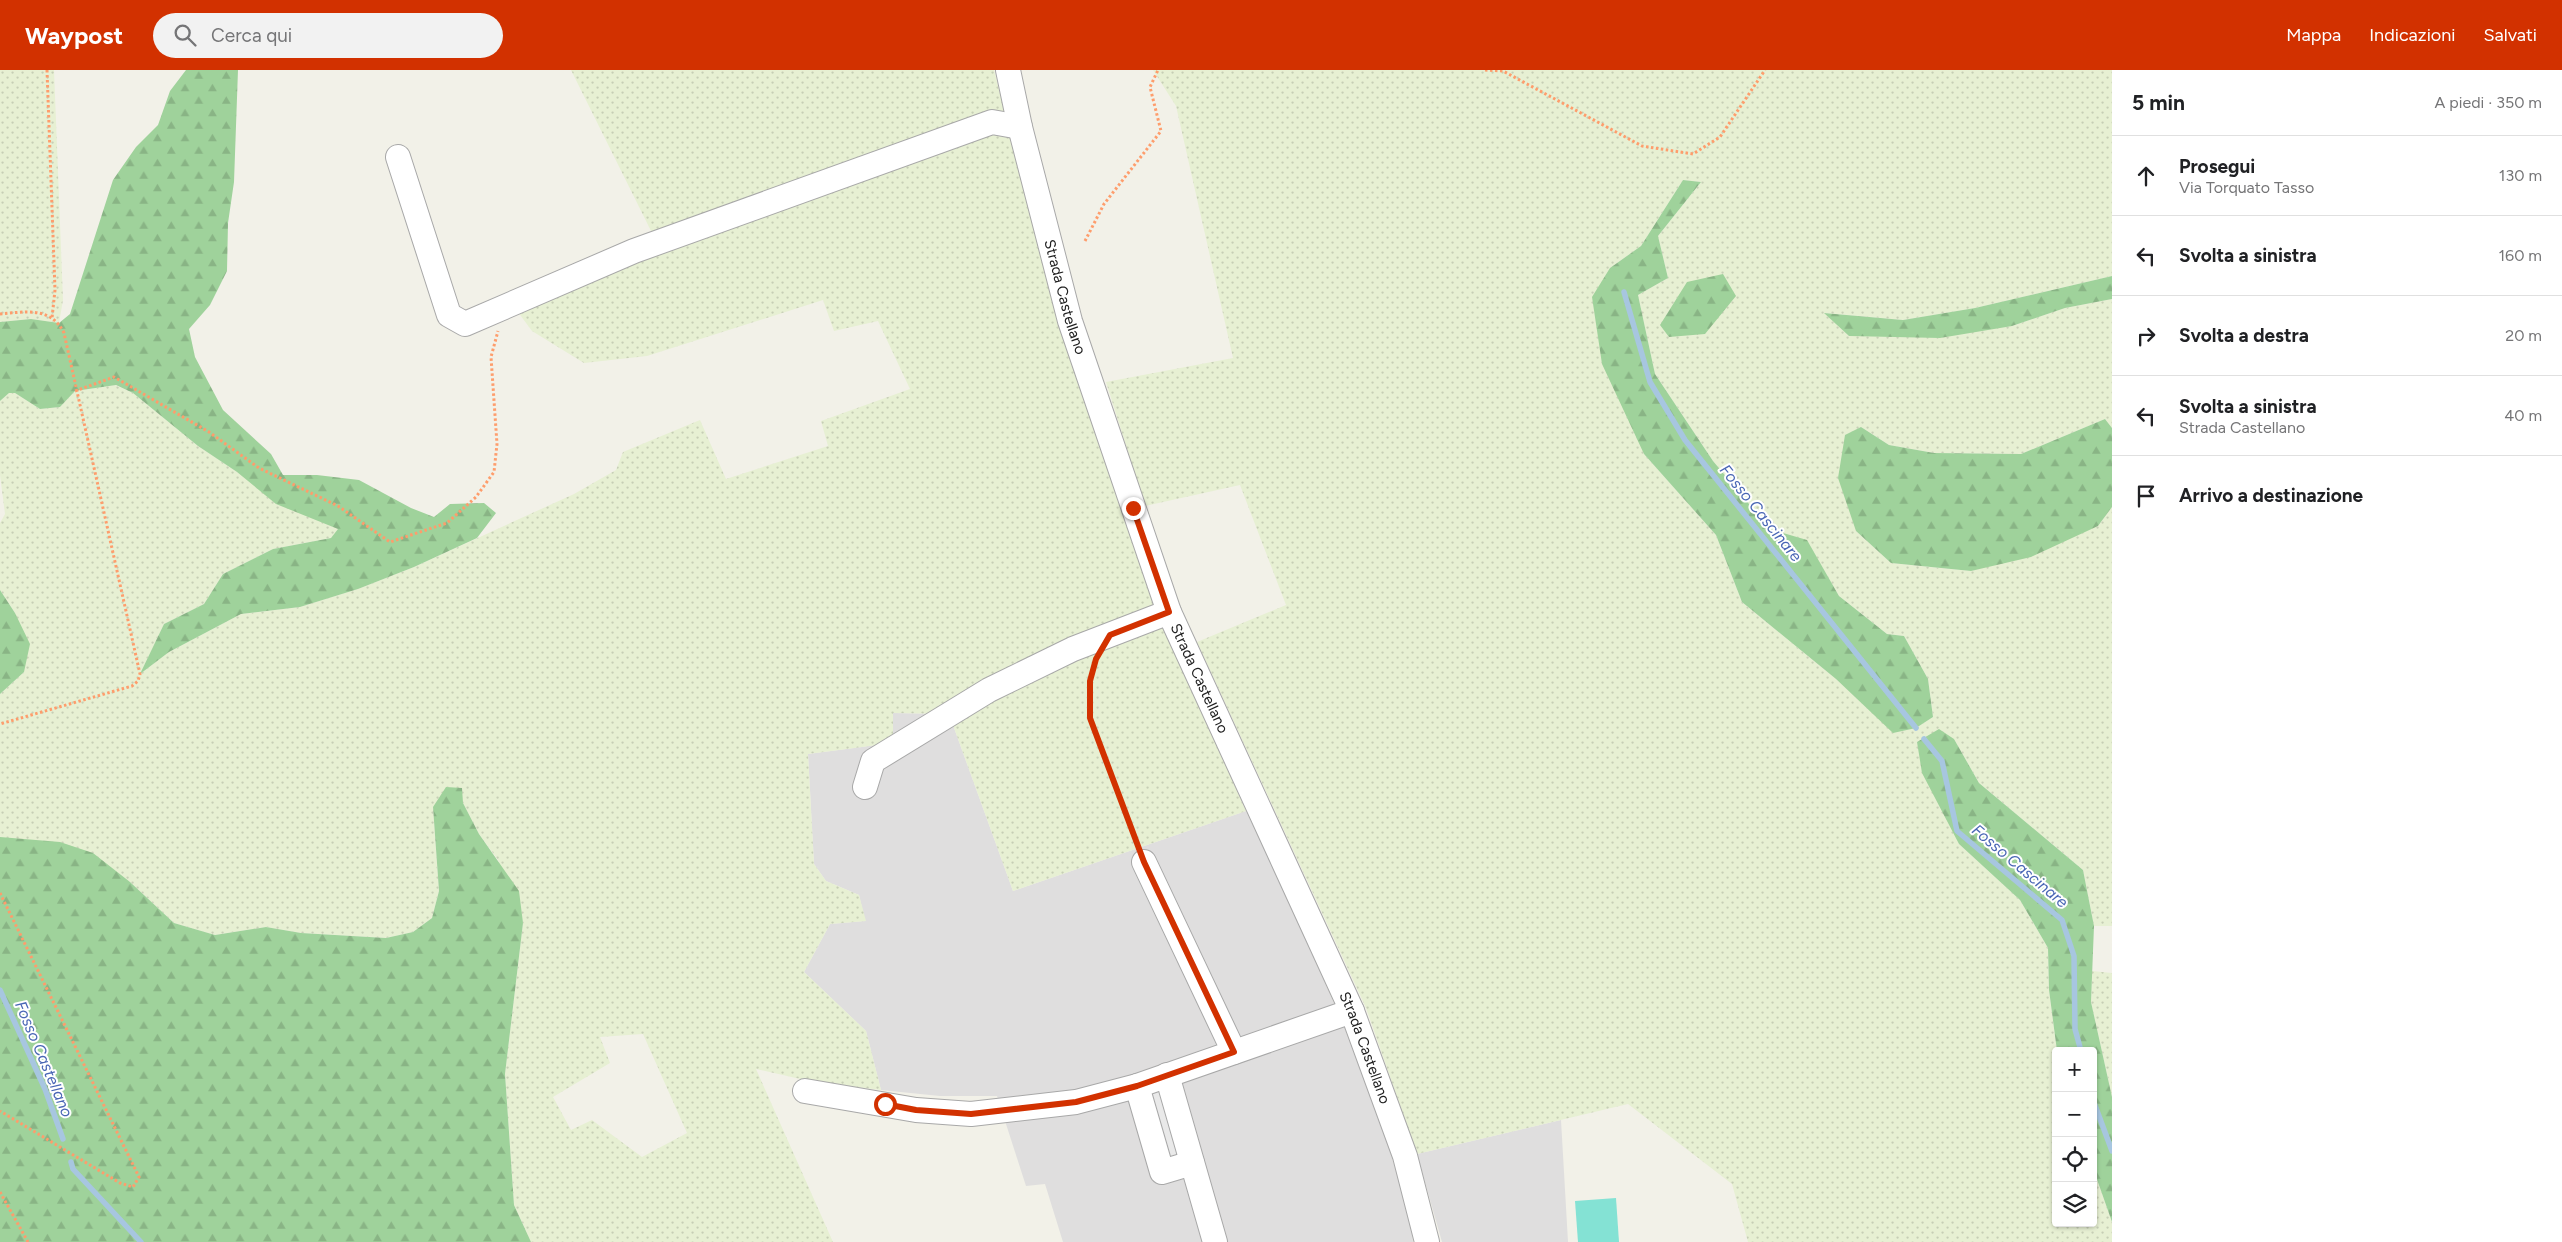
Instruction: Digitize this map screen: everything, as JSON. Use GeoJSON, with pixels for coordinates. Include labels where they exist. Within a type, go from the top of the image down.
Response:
{"type":"FeatureCollection","features":[{"type":"Feature","properties":{"kind":"street","name":"Strada Castellano"},"geometry":{"type":"LineString","coordinates":[[1008,70],[1020,127],[1070,321],[1169,612],[1352,1010],[1386,1100],[1411,1174],[1427,1242]]}},
{"type":"Feature","properties":{"kind":"street"},"geometry":{"type":"LineString","coordinates":[[398,157],[449,315],[465,324],[634,251],[992,122],[1020,127]]}},
{"type":"Feature","properties":{"kind":"street"},"geometry":{"type":"LineString","coordinates":[[866,787],[873,761],[989,690],[1073,649],[1169,612]]}},
{"type":"Feature","properties":{"kind":"street"},"geometry":{"type":"LineString","coordinates":[[1144,862],[1234,1052]]}},
{"type":"Feature","properties":{"kind":"street"},"geometry":{"type":"LineString","coordinates":[[805,1091],[916,1110],[971,1114],[1076,1102],[1137,1086],[1352,1010]]}},
{"type":"Feature","properties":{"kind":"street"},"geometry":{"type":"LineString","coordinates":[[1167,1075],[1215,1242]]}},
{"type":"Feature","properties":{"kind":"street"},"geometry":{"type":"LineString","coordinates":[[1137,1086],[1162,1172],[1192,1163]]}},
{"type":"Feature","properties":{"kind":"path"},"geometry":{"type":"LineString","coordinates":[[47,70],[55,290],[52,318]]}},
{"type":"Feature","properties":{"kind":"path"},"geometry":{"type":"LineString","coordinates":[[1085,241],[1104,204],[1160,131],[1150,86],[1158,70]]}},
{"type":"Feature","properties":{"kind":"path"},"geometry":{"type":"LineString","coordinates":[[1485,70],[1503,71],[1642,146],[1693,154],[1720,136],[1766,70]]}},
{"type":"Feature","properties":{"kind":"path"},"geometry":{"type":"LineString","coordinates":[[75,391],[114,377],[209,432],[259,468],[338,506],[390,542],[448,523],[476,497],[494,472],[497,444],[491,357],[500,326],[512,304]]}},
{"type":"Feature","properties":{"kind":"path"},"geometry":{"type":"LineString","coordinates":[[0,314],[37,311],[59,323],[64,333],[75,391],[140,674],[138,681],[132,686],[0,724]]}},
{"type":"Feature","properties":{"kind":"path"},"geometry":{"type":"LineString","coordinates":[[1110,635],[1096,659],[1090,681],[1090,718],[1144,862]]}},
{"type":"Feature","properties":{"kind":"path"},"geometry":{"type":"LineString","coordinates":[[0,893],[138,1177],[133,1187],[120,1183],[0,1110]]}},
{"type":"Feature","properties":{"kind":"path"},"geometry":{"type":"LineString","coordinates":[[0,1192],[28,1242]]}},
{"type":"Feature","properties":{"kind":"shaded area"},"geometry":{"type":"Polygon","coordinates":[[[893,713],[949,714],[1013,891],[1246,811],[1283,887],[1344,1026],[1387,1141],[1411,1222],[1413,1242],[1063,1242],[1045,1184],[1026,1186],[997,1096],[940,1096],[881,1090],[866,1031],[804,972],[830,924],[865,921],[859,895],[826,881],[814,864],[808,754],[892,743],[893,713]]]}},
{"type":"Feature","properties":{"kind":"shaded area"},"geometry":{"type":"Polygon","coordinates":[[[1167,1087],[1189,1161],[1164,1168],[1143,1095],[1167,1087]]]}},
{"type":"Feature","properties":{"kind":"shaded area"},"geometry":{"type":"Polygon","coordinates":[[[1561,1120],[1568,1242],[1442,1242],[1417,1154],[1561,1120]]]}},
{"type":"Feature","properties":{"kind":"shaded area"},"geometry":{"type":"Polygon","coordinates":[[[1616,1198],[1619,1242],[1578,1242],[1575,1201],[1616,1198]]]}},
{"type":"Feature","properties":{"kind":"green space"},"geometry":{"type":"Polygon","coordinates":[[[0,70],[54,70],[63,300],[59,323],[31,319],[0,322],[0,70]]]}},
{"type":"Feature","properties":{"kind":"green space"},"geometry":{"type":"Polygon","coordinates":[[[186,70],[238,70],[234,182],[228,223],[227,271],[210,305],[189,329],[195,357],[223,410],[271,454],[283,475],[317,475],[359,480],[411,508],[434,517],[450,504],[484,503],[496,513],[477,538],[414,567],[358,589],[300,607],[241,614],[169,652],[140,674],[164,624],[204,604],[223,574],[273,549],[331,538],[338,529],[276,504],[237,472],[198,446],[133,393],[116,385],[75,391],[60,407],[40,409],[15,393],[9,393],[0,401],[0,322],[31,319],[59,323],[70,314],[113,180],[136,147],[158,125],[170,91],[186,70]]]}},
{"type":"Feature","properties":{"kind":"green space"},"geometry":{"type":"Polygon","coordinates":[[[571,70],[994,70],[1058,321],[1167,634],[1246,811],[1013,891],[949,714],[893,713],[893,743],[808,754],[814,864],[826,881],[859,895],[866,921],[830,924],[804,972],[866,1031],[881,1090],[809,1081],[756,1069],[833,1242],[531,1242],[514,1205],[505,1074],[523,923],[498,860],[479,834],[463,803],[433,807],[439,891],[432,918],[413,932],[386,938],[301,933],[266,927],[215,935],[174,923],[130,882],[0,837],[0,694],[24,672],[15,613],[0,590],[0,523],[5,514],[0,475],[0,401],[9,393],[15,393],[40,409],[60,407],[75,391],[115,385],[133,393],[198,446],[237,472],[339,529],[331,538],[273,549],[223,574],[204,604],[164,624],[141,673],[169,652],[241,614],[300,607],[358,589],[414,567],[574,494],[616,470],[623,452],[700,420],[726,479],[828,446],[821,421],[910,389],[878,321],[834,331],[823,300],[647,356],[584,363],[532,331],[512,304],[657,243],[571,70]],[[643,1034],[600,1037],[610,1063],[553,1097],[571,1130],[592,1120],[642,1157],[687,1133],[643,1034]]]}},
{"type":"Feature","properties":{"kind":"green space"},"geometry":{"type":"Polygon","coordinates":[[[1153,70],[2112,70],[2112,276],[1975,308],[1903,320],[1825,313],[1849,336],[2012,326],[2065,308],[2112,299],[2112,428],[2105,419],[2021,454],[1934,453],[1889,445],[1861,427],[1856,531],[1891,563],[1971,571],[2098,526],[2112,507],[2112,926],[2094,926],[2083,870],[1979,783],[1954,739],[1924,739],[1917,742],[1959,844],[2020,900],[2048,948],[2049,990],[2056,1047],[2052,1047],[2052,1227],[2097,1227],[2097,1179],[2112,1222],[2112,1242],[1748,1242],[1732,1184],[1628,1104],[1417,1154],[1366,1008],[1197,642],[1286,605],[1240,485],[1145,506],[1106,382],[1233,358],[1176,106],[1153,70]],[[1683,180],[1641,246],[1610,268],[1644,454],[1716,535],[1742,602],[1836,679],[1893,732],[1916,728],[1933,717],[1928,679],[1904,636],[1887,634],[1839,596],[1807,541],[1770,529],[1713,461],[1655,374],[1638,295],[1668,278],[1658,236],[1701,182],[1683,180]]]}},
{"type":"Feature","properties":{"kind":"green space"},"geometry":{"type":"Polygon","coordinates":[[[1683,180],[1701,182],[1658,236],[1668,278],[1638,295],[1655,374],[1713,461],[1770,529],[1807,540],[1839,596],[1887,634],[1904,636],[1928,679],[1933,717],[1916,728],[1893,733],[1836,679],[1742,602],[1716,535],[1644,454],[1602,364],[1592,297],[1610,268],[1641,246],[1683,180]]]}},
{"type":"Feature","properties":{"kind":"green space"},"geometry":{"type":"Polygon","coordinates":[[[1723,274],[1736,296],[1705,334],[1669,337],[1660,325],[1687,282],[1723,274]]]}},
{"type":"Feature","properties":{"kind":"green space"},"geometry":{"type":"Polygon","coordinates":[[[2112,276],[2112,299],[2065,308],[2012,326],[1940,338],[1849,336],[1824,313],[1903,320],[1975,308],[2112,276]]]}},
{"type":"Feature","properties":{"kind":"green space"},"geometry":{"type":"Polygon","coordinates":[[[2105,419],[2112,428],[2112,507],[2098,526],[2031,557],[1971,571],[1891,563],[1856,531],[1838,478],[1845,435],[1861,427],[1889,445],[1934,453],[2021,454],[2105,419]]]}},
{"type":"Feature","properties":{"kind":"green space"},"geometry":{"type":"Polygon","coordinates":[[[0,590],[15,613],[30,644],[24,672],[0,694],[0,590]]]}},
{"type":"Feature","properties":{"kind":"green space"},"geometry":{"type":"Polygon","coordinates":[[[1939,729],[1954,739],[1979,783],[2083,870],[2094,926],[2091,1002],[2112,1097],[2112,1222],[2097,1179],[2097,1047],[2056,1047],[2049,990],[2048,948],[2020,900],[1959,844],[1922,773],[1917,742],[1939,729]]]}},
{"type":"Feature","properties":{"kind":"green space"},"geometry":{"type":"Polygon","coordinates":[[[446,787],[462,788],[463,803],[479,834],[519,891],[523,923],[505,1074],[514,1205],[531,1242],[0,1242],[0,837],[60,842],[93,853],[130,882],[174,923],[215,935],[266,927],[301,933],[386,938],[413,932],[432,918],[439,891],[433,807],[446,787]]]}},
{"type":"Feature","properties":{"kind":"green space"},"geometry":{"type":"Polygon","coordinates":[[[2092,971],[2112,973],[2112,1097],[2091,1002],[2092,971]]]}},
{"type":"Feature","properties":{"kind":"waterway","name":"Fosso Cascinare"},"geometry":{"type":"LineString","coordinates":[[1624,292],[1650,382],[1685,440],[1916,728]]}},
{"type":"Feature","properties":{"kind":"waterway","name":"Fosso Cascinare"},"geometry":{"type":"LineString","coordinates":[[1924,739],[1942,761],[1957,831],[2062,920],[2074,956],[2075,1029],[2080,1047]]}},
{"type":"Feature","properties":{"kind":"waterway","name":"Fosso Castellano"},"geometry":{"type":"LineString","coordinates":[[0,990],[45,1089],[63,1139]]}},
{"type":"Feature","properties":{"kind":"waterway","name":"Fosso Cascinare"},"geometry":{"type":"LineString","coordinates":[[2097,1111],[2112,1151]]}},
{"type":"Feature","properties":{"kind":"waterway","name":"Fosso Castellano"},"geometry":{"type":"LineString","coordinates":[[71,1162],[73,1169],[141,1242]]}},
{"type":"Feature","properties":{"kind":"route"},"geometry":{"type":"LineString","coordinates":[[885,1104],[916,1110],[971,1114],[1076,1102],[1137,1086],[1234,1052],[1144,862],[1090,718],[1090,681],[1096,659],[1110,635],[1169,612],[1133,508]]}}]}
